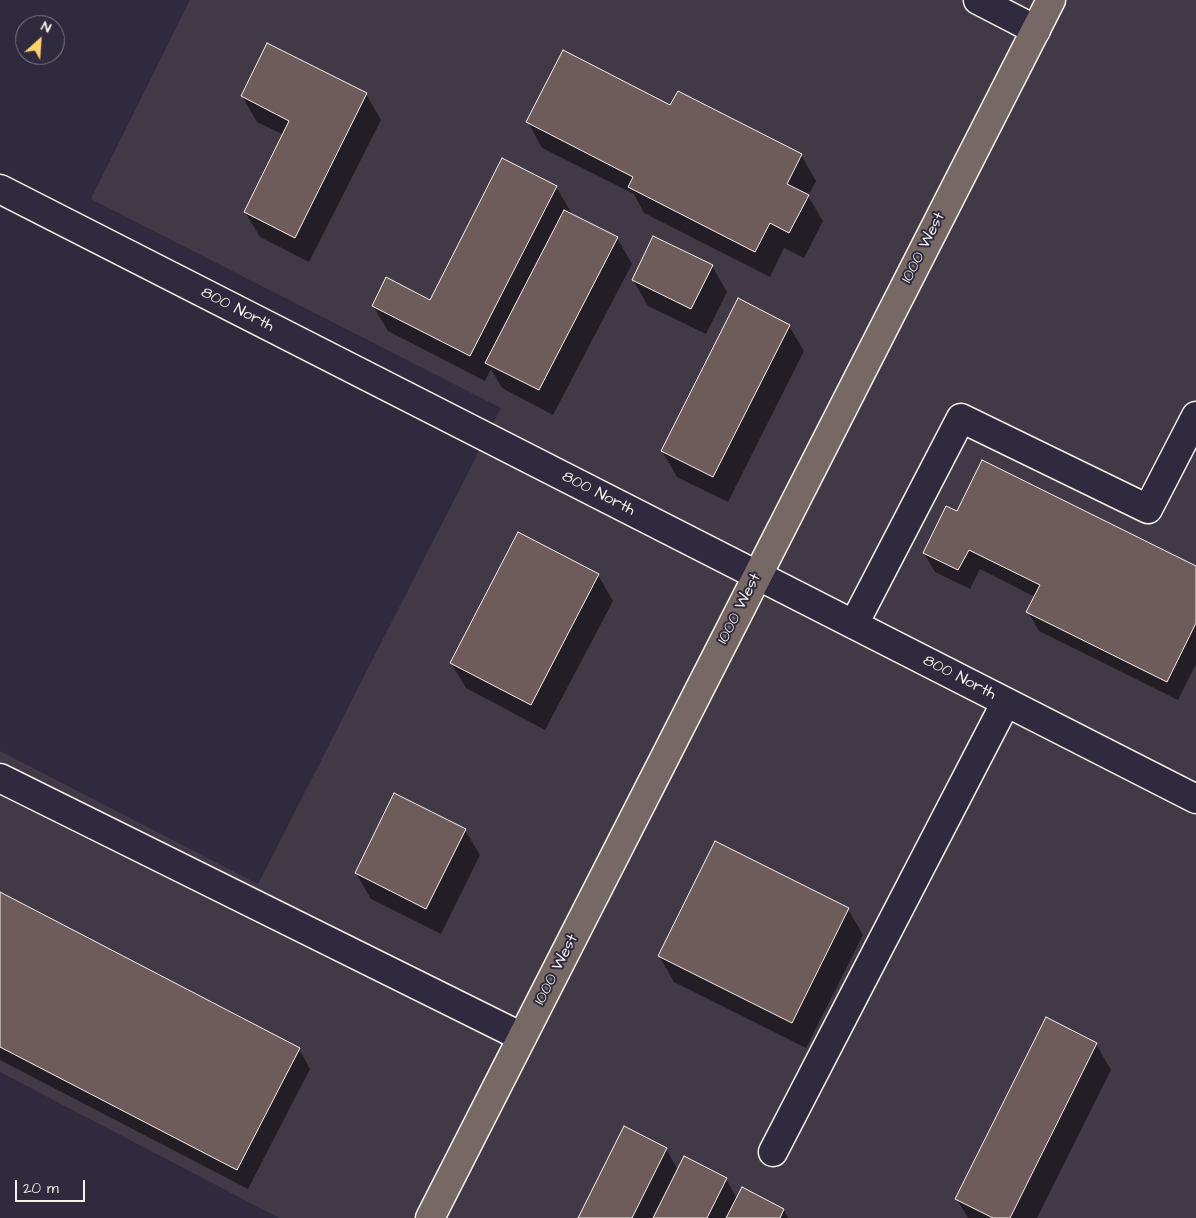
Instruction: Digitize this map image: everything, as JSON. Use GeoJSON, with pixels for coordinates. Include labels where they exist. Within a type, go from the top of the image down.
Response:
{"type":"FeatureCollection","features":[{"type":"Feature","properties":{"kind":"main road","name":"1000 West"},"geometry":{"type":"LineString","coordinates":[[430,1218],[1051,0]]}},
{"type":"Feature","properties":{"kind":"street"},"geometry":{"type":"LineString","coordinates":[[978,0],[1036,30]]}},
{"type":"Feature","properties":{"kind":"street","name":"800 North"},"geometry":{"type":"LineString","coordinates":[[0,189],[1196,799]]}},
{"type":"Feature","properties":{"kind":"street"},"geometry":{"type":"LineString","coordinates":[[854,624],[961,418],[1148,509],[1196,416]]}},
{"type":"Feature","properties":{"kind":"street"},"geometry":{"type":"LineString","coordinates":[[773,1152],[1006,702]]}},
{"type":"Feature","properties":{"kind":"street"},"geometry":{"type":"LineString","coordinates":[[0,778],[522,1037]]}},
{"type":"Feature","properties":{"kind":"shaded area"},"geometry":{"type":"Polygon","coordinates":[[[190,0],[1196,0],[1196,1218],[279,1218],[0,1072],[0,751],[258,884],[501,408],[91,199],[190,0]]]}},
{"type":"Feature","properties":{"kind":"building"},"geometry":{"type":"Polygon","coordinates":[[[267,43],[367,93],[295,238],[244,212],[289,121],[241,96],[267,43]]]}},
{"type":"Feature","properties":{"kind":"building"},"geometry":{"type":"Polygon","coordinates":[[[563,50],[670,105],[678,91],[802,154],[787,184],[809,195],[789,233],[770,223],[755,252],[628,187],[633,177],[526,122],[563,50]]]}},
{"type":"Feature","properties":{"kind":"building"},"geometry":{"type":"Polygon","coordinates":[[[502,158],[557,186],[470,356],[372,306],[386,277],[430,300],[502,158]]]}},
{"type":"Feature","properties":{"kind":"building"},"geometry":{"type":"Polygon","coordinates":[[[564,210],[618,237],[539,390],[485,363],[564,210]]]}},
{"type":"Feature","properties":{"kind":"building"},"geometry":{"type":"Polygon","coordinates":[[[653,236],[713,265],[691,309],[632,280],[653,236]]]}},
{"type":"Feature","properties":{"kind":"building"},"geometry":{"type":"Polygon","coordinates":[[[738,298],[790,325],[713,477],[661,451],[738,298]]]}},
{"type":"Feature","properties":{"kind":"building"},"geometry":{"type":"Polygon","coordinates":[[[982,460],[1196,566],[1196,623],[1167,682],[1026,612],[1040,585],[969,550],[958,570],[923,553],[946,506],[957,511],[982,460]]]}},
{"type":"Feature","properties":{"kind":"building"},"geometry":{"type":"Polygon","coordinates":[[[518,532],[599,574],[531,705],[450,663],[518,532]]]}},
{"type":"Feature","properties":{"kind":"building"},"geometry":{"type":"Polygon","coordinates":[[[394,793],[466,829],[426,909],[355,873],[394,793]]]}},
{"type":"Feature","properties":{"kind":"building"},"geometry":{"type":"Polygon","coordinates":[[[715,841],[849,908],[792,1023],[658,956],[715,841]]]}},
{"type":"Feature","properties":{"kind":"building"},"geometry":{"type":"Polygon","coordinates":[[[0,892],[300,1048],[237,1170],[0,1047],[0,892]]]}},
{"type":"Feature","properties":{"kind":"building"},"geometry":{"type":"Polygon","coordinates":[[[1046,1017],[1097,1043],[1010,1218],[993,1218],[955,1199],[1046,1017]]]}},
{"type":"Feature","properties":{"kind":"building"},"geometry":{"type":"Polygon","coordinates":[[[624,1126],[667,1148],[632,1218],[578,1218],[624,1126]]]}},
{"type":"Feature","properties":{"kind":"building"},"geometry":{"type":"Polygon","coordinates":[[[684,1156],[727,1178],[707,1218],[653,1218],[684,1156]]]}},
{"type":"Feature","properties":{"kind":"building"},"geometry":{"type":"Polygon","coordinates":[[[742,1187],[784,1209],[780,1218],[726,1218],[742,1187]]]}}]}
